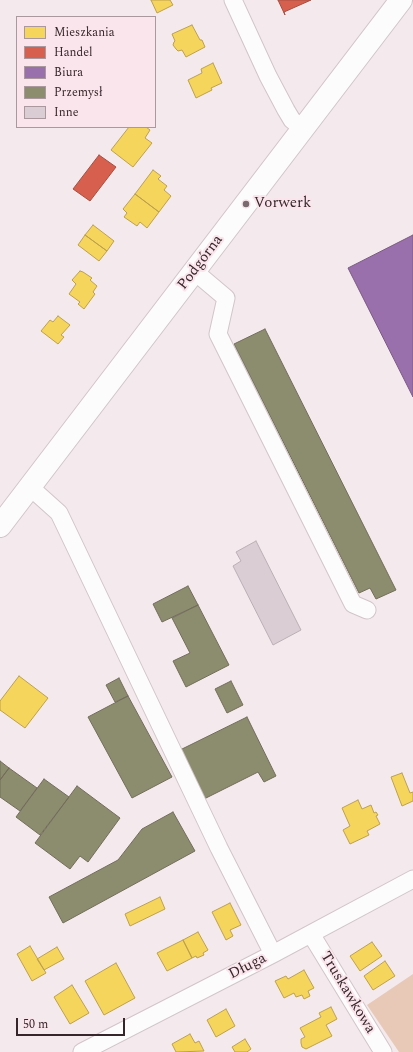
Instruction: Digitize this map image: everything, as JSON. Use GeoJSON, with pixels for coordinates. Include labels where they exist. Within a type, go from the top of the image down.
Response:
{"type":"FeatureCollection","features":[{"type":"Feature","properties":{"kind":"main road","name":"Podgórna"},"geometry":{"type":"LineString","coordinates":[[0,526],[401,0]]}},
{"type":"Feature","properties":{"kind":"street"},"geometry":{"type":"LineString","coordinates":[[233,0],[268,76],[286,110],[292,120],[303,129]]}},
{"type":"Feature","properties":{"kind":"street"},"geometry":{"type":"LineString","coordinates":[[194,271],[226,298],[218,334],[354,604],[367,610]]}},
{"type":"Feature","properties":{"kind":"street"},"geometry":{"type":"LineString","coordinates":[[30,487],[59,513],[219,848],[273,954]]}},
{"type":"Feature","properties":{"kind":"street","name":"Długa"},"geometry":{"type":"LineString","coordinates":[[82,1052],[273,954],[413,879]]}},
{"type":"Feature","properties":{"kind":"street","name":"Truskawkowa"},"geometry":{"type":"LineString","coordinates":[[311,934],[383,1052]]}},
{"type":"Feature","properties":{"kind":"shaded area"},"geometry":{"type":"Polygon","coordinates":[[[413,974],[413,1052],[399,1052],[367,1005],[413,974]]]}},
{"type":"Feature","properties":{"kind":"building: Mieszkania"},"geometry":{"type":"Polygon","coordinates":[[[151,0],[170,0],[173,5],[157,13],[151,0]]]}},
{"type":"Feature","properties":{"kind":"building: Mieszkania"},"geometry":{"type":"Polygon","coordinates":[[[192,25],[205,47],[186,57],[182,50],[178,51],[173,45],[175,41],[172,34],[192,25]]]}},
{"type":"Feature","properties":{"kind":"building: Mieszkania"},"geometry":{"type":"Polygon","coordinates":[[[213,63],[222,83],[196,98],[188,80],[202,73],[201,69],[213,63]]]}},
{"type":"Feature","properties":{"kind":"building: Mieszkania"},"geometry":{"type":"Polygon","coordinates":[[[128,128],[147,128],[150,130],[145,138],[152,143],[133,167],[111,150],[128,128]]]}},
{"type":"Feature","properties":{"kind":"building: Mieszkania"},"geometry":{"type":"Polygon","coordinates":[[[153,170],[161,176],[158,179],[167,186],[164,190],[171,196],[159,212],[135,194],[153,170]]]}},
{"type":"Feature","properties":{"kind":"building: Mieszkania"},"geometry":{"type":"Polygon","coordinates":[[[135,194],[159,212],[147,228],[140,222],[137,226],[124,217],[127,213],[123,209],[135,194]]]}},
{"type":"Feature","properties":{"kind":"building: Mieszkania"},"geometry":{"type":"Polygon","coordinates":[[[93,225],[114,241],[107,251],[85,235],[93,225]]]}},
{"type":"Feature","properties":{"kind":"building: Mieszkania"},"geometry":{"type":"Polygon","coordinates":[[[85,235],[107,251],[99,261],[78,245],[85,235]]]}},
{"type":"Feature","properties":{"kind":"building: Mieszkania"},"geometry":{"type":"Polygon","coordinates":[[[80,271],[92,278],[90,280],[97,286],[93,292],[95,294],[84,309],[78,304],[80,302],[69,294],[76,284],[72,280],[80,271]]]}},
{"type":"Feature","properties":{"kind":"building: Mieszkania"},"geometry":{"type":"Polygon","coordinates":[[[58,316],[70,325],[61,335],[64,337],[58,344],[41,331],[50,320],[53,322],[58,316]]]}},
{"type":"Feature","properties":{"kind":"building: Mieszkania"},"geometry":{"type":"Polygon","coordinates":[[[19,676],[48,698],[25,728],[0,710],[0,701],[19,676]]]}},
{"type":"Feature","properties":{"kind":"building: Mieszkania"},"geometry":{"type":"Polygon","coordinates":[[[402,773],[410,793],[413,792],[413,801],[402,806],[391,777],[402,773]]]}},
{"type":"Feature","properties":{"kind":"building: Mieszkania"},"geometry":{"type":"Polygon","coordinates":[[[358,800],[362,809],[371,805],[374,813],[376,812],[378,815],[376,816],[380,824],[367,831],[369,835],[350,844],[343,830],[350,826],[342,808],[358,800]]]}},
{"type":"Feature","properties":{"kind":"building: Mieszkania"},"geometry":{"type":"Polygon","coordinates":[[[160,897],[165,909],[130,926],[125,914],[160,897]]]}},
{"type":"Feature","properties":{"kind":"building: Mieszkania"},"geometry":{"type":"Polygon","coordinates":[[[230,903],[241,925],[230,930],[233,936],[226,940],[212,912],[230,903]]]}},
{"type":"Feature","properties":{"kind":"building: Mieszkania"},"geometry":{"type":"Polygon","coordinates":[[[198,932],[208,950],[203,953],[204,955],[197,958],[196,956],[192,958],[183,940],[198,932]]]}},
{"type":"Feature","properties":{"kind":"building: Mieszkania"},"geometry":{"type":"Polygon","coordinates":[[[183,940],[192,958],[167,971],[157,953],[183,940]]]}},
{"type":"Feature","properties":{"kind":"building: Mieszkania"},"geometry":{"type":"Polygon","coordinates":[[[372,942],[382,956],[360,971],[350,956],[372,942]]]}},
{"type":"Feature","properties":{"kind":"building: Mieszkania"},"geometry":{"type":"Polygon","coordinates":[[[30,946],[46,973],[32,981],[17,954],[30,946]]]}},
{"type":"Feature","properties":{"kind":"building: Mieszkania"},"geometry":{"type":"Polygon","coordinates":[[[57,947],[64,959],[44,970],[37,959],[57,947]]]}},
{"type":"Feature","properties":{"kind":"building: Mieszkania"},"geometry":{"type":"Polygon","coordinates":[[[385,961],[395,976],[373,990],[364,976],[385,961]]]}},
{"type":"Feature","properties":{"kind":"building: Mieszkania"},"geometry":{"type":"Polygon","coordinates":[[[116,963],[135,998],[104,1015],[85,981],[116,963]]]}},
{"type":"Feature","properties":{"kind":"building: Mieszkania"},"geometry":{"type":"Polygon","coordinates":[[[304,970],[314,988],[308,991],[310,996],[304,999],[302,995],[296,997],[294,993],[284,998],[275,981],[286,976],[288,979],[304,970]]]}},
{"type":"Feature","properties":{"kind":"building: Mieszkania"},"geometry":{"type":"Polygon","coordinates":[[[72,985],[89,1013],[70,1024],[54,997],[72,985]]]}},
{"type":"Feature","properties":{"kind":"building: Mieszkania"},"geometry":{"type":"Polygon","coordinates":[[[331,1007],[337,1019],[326,1025],[332,1036],[306,1049],[302,1047],[301,1039],[305,1037],[300,1028],[321,1017],[319,1013],[331,1007]]]}},
{"type":"Feature","properties":{"kind":"building: Mieszkania"},"geometry":{"type":"Polygon","coordinates":[[[226,1009],[235,1026],[216,1037],[207,1020],[226,1009]]]}},
{"type":"Feature","properties":{"kind":"building: Mieszkania"},"geometry":{"type":"Polygon","coordinates":[[[190,1034],[195,1043],[199,1041],[204,1051],[176,1052],[172,1044],[190,1034]]]}},
{"type":"Feature","properties":{"kind":"building: Mieszkania"},"geometry":{"type":"Polygon","coordinates":[[[245,1039],[251,1049],[247,1052],[235,1052],[232,1047],[245,1039]]]}},
{"type":"Feature","properties":{"kind":"building: Handel"},"geometry":{"type":"Polygon","coordinates":[[[278,0],[311,0],[284,12],[285,15],[278,0]]]}},
{"type":"Feature","properties":{"kind":"building: Handel"},"geometry":{"type":"Polygon","coordinates":[[[99,155],[116,167],[90,201],[73,189],[99,155]]]}},
{"type":"Feature","properties":{"kind":"building: Biura"},"geometry":{"type":"Polygon","coordinates":[[[413,235],[413,397],[348,268],[413,235]]]}},
{"type":"Feature","properties":{"kind":"building: Przemysł"},"geometry":{"type":"Polygon","coordinates":[[[265,329],[396,590],[376,599],[370,588],[359,593],[234,344],[265,329]]]}},
{"type":"Feature","properties":{"kind":"building: Przemysł"},"geometry":{"type":"Polygon","coordinates":[[[188,586],[198,605],[162,622],[153,604],[188,586]]]}},
{"type":"Feature","properties":{"kind":"building: Przemysł"},"geometry":{"type":"Polygon","coordinates":[[[198,605],[229,665],[186,687],[173,661],[190,653],[172,618],[198,605]]]}},
{"type":"Feature","properties":{"kind":"building: Przemysł"},"geometry":{"type":"Polygon","coordinates":[[[119,678],[128,696],[115,702],[106,685],[119,678]]]}},
{"type":"Feature","properties":{"kind":"building: Przemysł"},"geometry":{"type":"Polygon","coordinates":[[[231,681],[243,705],[227,713],[215,689],[231,681]]]}},
{"type":"Feature","properties":{"kind":"building: Przemysł"},"geometry":{"type":"Polygon","coordinates":[[[128,696],[172,777],[132,798],[88,717],[128,696]]]}},
{"type":"Feature","properties":{"kind":"building: Przemysł"},"geometry":{"type":"Polygon","coordinates":[[[247,717],[276,776],[264,782],[258,772],[202,800],[178,751],[247,717]]]}},
{"type":"Feature","properties":{"kind":"building: Przemysł"},"geometry":{"type":"Polygon","coordinates":[[[0,761],[9,768],[0,780],[0,761]]]}},
{"type":"Feature","properties":{"kind":"building: Przemysł"},"geometry":{"type":"Polygon","coordinates":[[[9,768],[37,788],[20,811],[0,797],[0,780],[9,768]]]}},
{"type":"Feature","properties":{"kind":"building: Przemysł"},"geometry":{"type":"Polygon","coordinates":[[[44,779],[69,797],[40,835],[16,817],[44,779]]]}},
{"type":"Feature","properties":{"kind":"building: Przemysł"},"geometry":{"type":"Polygon","coordinates":[[[77,786],[120,818],[88,862],[80,856],[70,869],[35,843],[77,786]]]}},
{"type":"Feature","properties":{"kind":"building: Przemysł"},"geometry":{"type":"Polygon","coordinates":[[[173,812],[195,851],[63,923],[49,897],[118,860],[142,829],[173,812]]]}},
{"type":"Feature","properties":{"kind":"building: Inne"},"geometry":{"type":"Polygon","coordinates":[[[256,541],[301,630],[273,645],[233,566],[241,561],[236,552],[256,541]]]}},
{"type":"Feature","properties":{"kind":"place","name":"Vorwerk"},"geometry":{"type":"Point","coordinates":[246,204]}}]}
